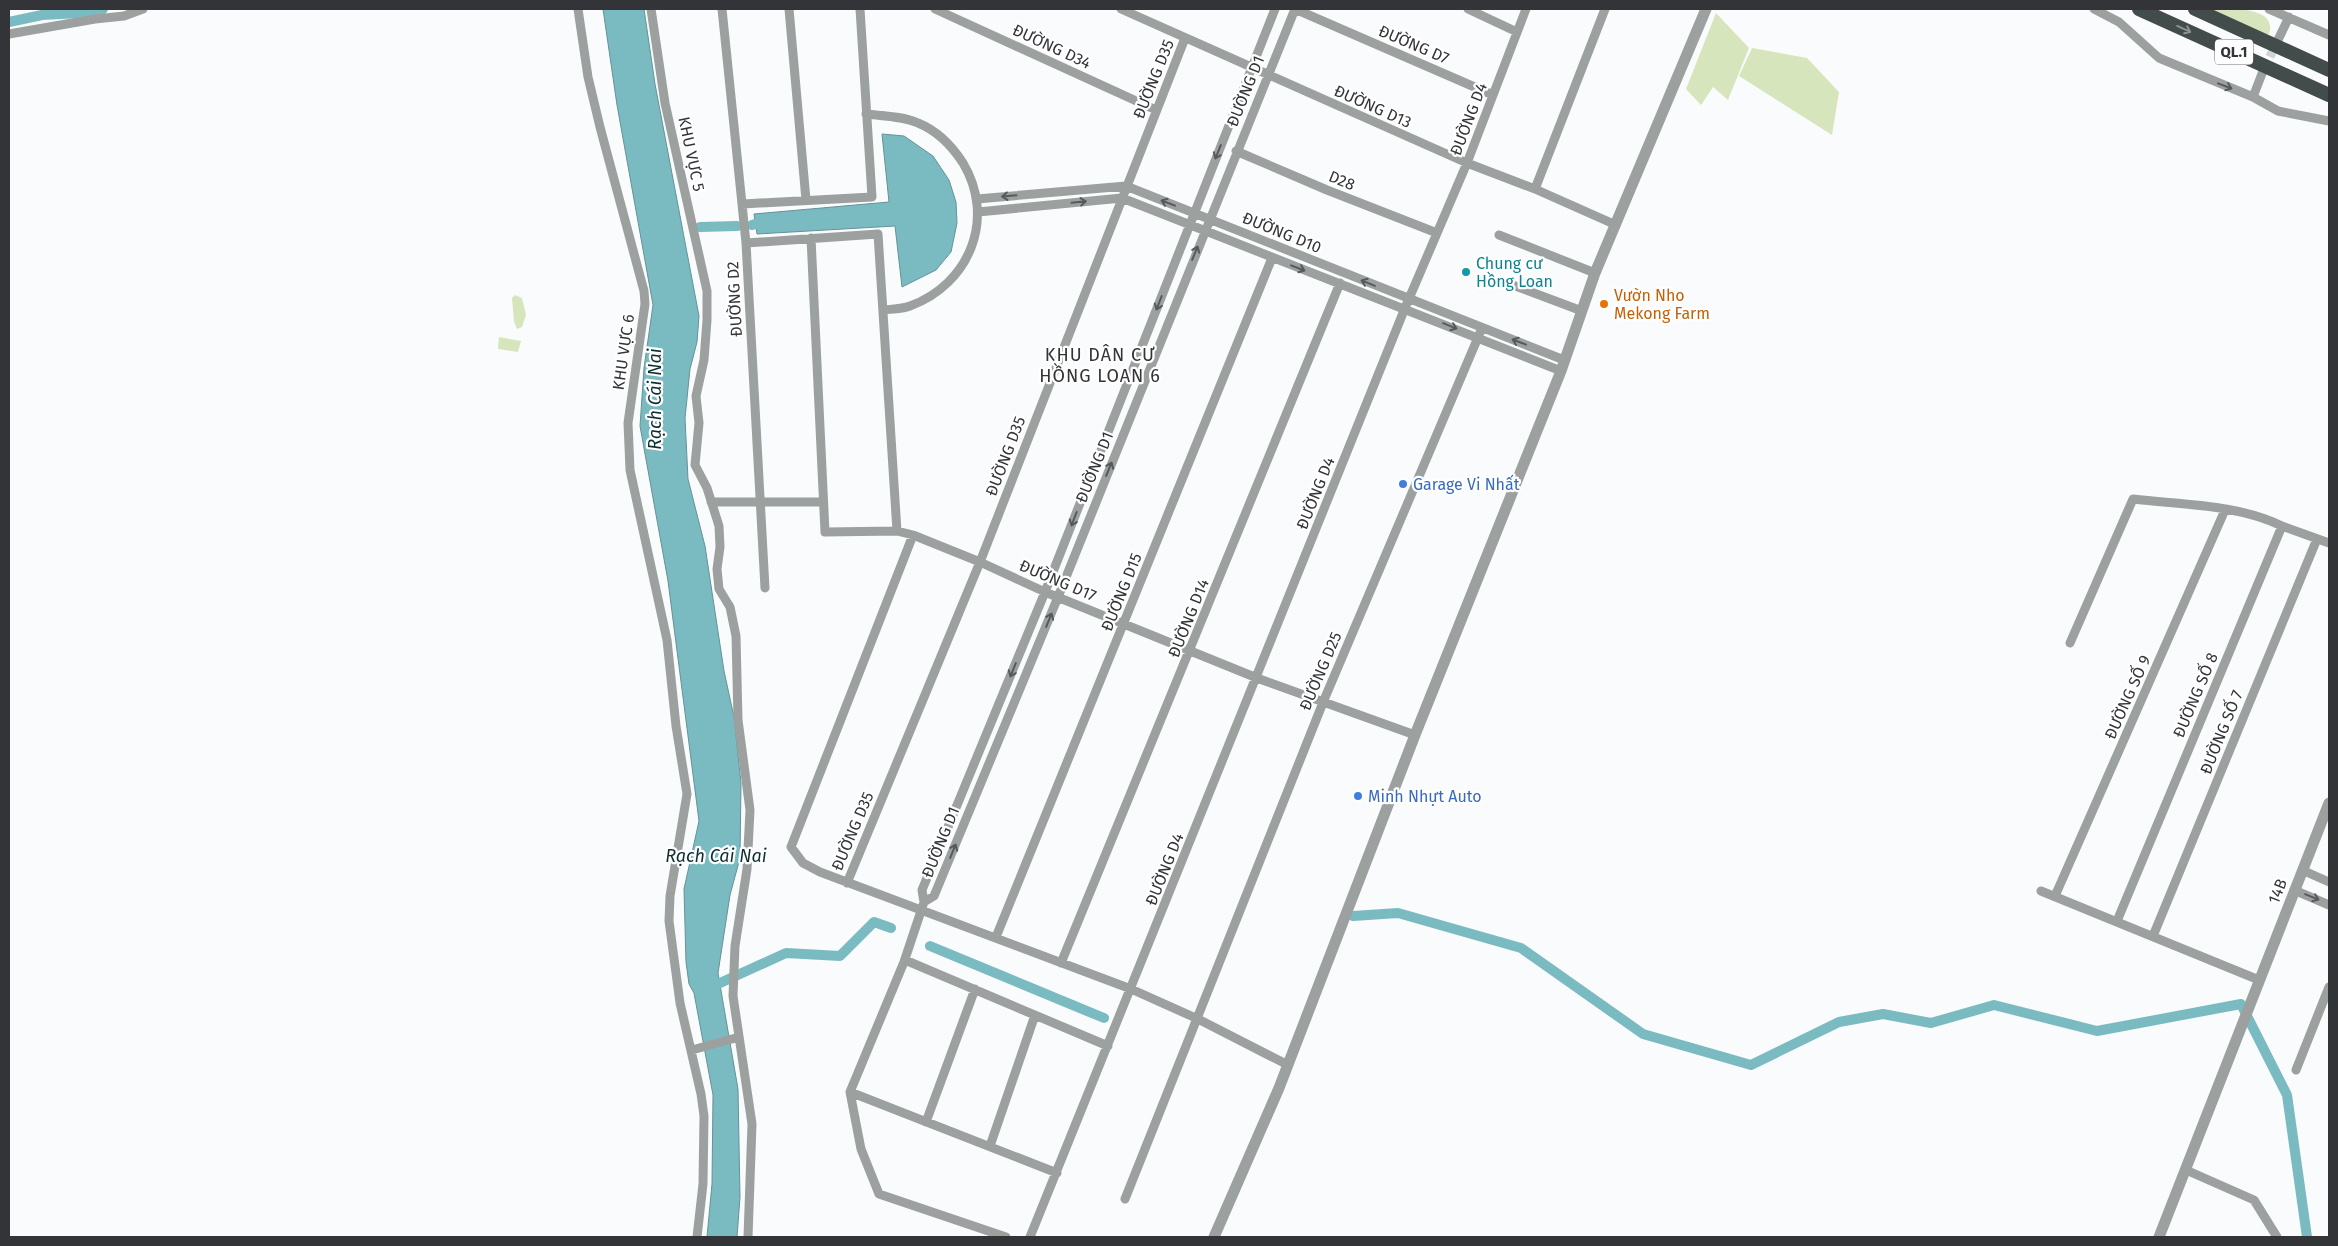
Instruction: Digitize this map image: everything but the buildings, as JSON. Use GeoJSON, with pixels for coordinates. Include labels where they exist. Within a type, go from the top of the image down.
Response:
{"type":"FeatureCollection","features":[{"type":"Feature","properties":{"kind":"highway","name":"QL.1"},"geometry":{"type":"LineString","coordinates":[[2140,9],[2329,95]]}},
{"type":"Feature","properties":{"kind":"highway","name":"QL.1"},"geometry":{"type":"LineString","coordinates":[[2195,9],[2329,70]]}},
{"type":"Feature","properties":{"kind":"street"},"geometry":{"type":"LineString","coordinates":[[9,34],[96,18],[124,16],[143,9]]}},
{"type":"Feature","properties":{"kind":"street","name":"KHU VỰC 6"},"geometry":{"type":"LineString","coordinates":[[578,9],[588,77],[624,225],[644,291],[645,304],[628,423],[630,470],[665,625],[676,726],[687,794],[670,896],[669,921],[674,965],[695,1049],[704,1116],[703,1184],[697,1237]]}},
{"type":"Feature","properties":{"kind":"street","name":"KHU VỰC 5"},"geometry":{"type":"LineString","coordinates":[[651,9],[665,102],[706,291],[707,320],[704,360],[696,396],[699,423],[695,464],[707,488],[718,526],[720,547],[716,569],[719,589],[730,607],[736,636],[738,720],[750,810],[746,869],[735,946],[733,996],[735,1038],[752,1124],[748,1237]]}},
{"type":"Feature","properties":{"kind":"street","name":"ĐƯỜNG D2"},"geometry":{"type":"LineString","coordinates":[[722,9],[746,243],[766,588]]}},
{"type":"Feature","properties":{"kind":"street"},"geometry":{"type":"LineString","coordinates":[[789,9],[806,200]]}},
{"type":"Feature","properties":{"kind":"street"},"geometry":{"type":"LineString","coordinates":[[743,204],[872,198],[860,9]]}},
{"type":"Feature","properties":{"kind":"street","name":"ĐƯỜNG D13"},"geometry":{"type":"LineString","coordinates":[[1121,9],[1467,163],[1535,189],[1616,224]]}},
{"type":"Feature","properties":{"kind":"street","name":"ĐƯỜNG D1"},"geometry":{"type":"LineString","coordinates":[[923,906],[922,890],[1045,592],[1275,9]]}},
{"type":"Feature","properties":{"kind":"street","name":"ĐƯỜNG D1"},"geometry":{"type":"LineString","coordinates":[[923,906],[934,896],[1058,597],[1204,229],[1295,9]]}},
{"type":"Feature","properties":{"kind":"street","name":"ĐƯỜNG D7"},"geometry":{"type":"LineString","coordinates":[[1295,9],[1493,95]]}},
{"type":"Feature","properties":{"kind":"street"},"geometry":{"type":"LineString","coordinates":[[1468,9],[1517,32]]}},
{"type":"Feature","properties":{"kind":"street","name":"ĐƯỜNG D4"},"geometry":{"type":"LineString","coordinates":[[1030,1237],[1407,304],[1467,163],[1526,9]]}},
{"type":"Feature","properties":{"kind":"street"},"geometry":{"type":"LineString","coordinates":[[1535,189],[1605,9]]}},
{"type":"Feature","properties":{"kind":"street"},"geometry":{"type":"LineString","coordinates":[[1214,1237],[1288,1065],[1414,735],[1563,366],[1595,273],[1706,9]]}},
{"type":"Feature","properties":{"kind":"street"},"geometry":{"type":"LineString","coordinates":[[2094,9],[2119,22],[2159,58],[2253,97],[2278,111],[2329,121]]}},
{"type":"Feature","properties":{"kind":"street"},"geometry":{"type":"LineString","coordinates":[[2269,9],[2329,35]]}},
{"type":"Feature","properties":{"kind":"street","name":"ĐƯỜNG D34"},"geometry":{"type":"LineString","coordinates":[[939,10],[1156,110]]}},
{"type":"Feature","properties":{"kind":"street"},"geometry":{"type":"LineString","coordinates":[[2278,40],[2289,17]]}},
{"type":"Feature","properties":{"kind":"street","name":"ĐƯỜNG D35"},"geometry":{"type":"LineString","coordinates":[[847,883],[980,562],[1185,38]]}},
{"type":"Feature","properties":{"kind":"street"},"geometry":{"type":"LineString","coordinates":[[2253,97],[2263,71]]}},
{"type":"Feature","properties":{"kind":"street"},"geometry":{"type":"LineString","coordinates":[[866,114],[918,122],[940,135],[957,154],[969,174],[978,198],[978,212],[971,250],[959,270],[922,300],[908,307],[883,310]]}},
{"type":"Feature","properties":{"kind":"street","name":"D28"},"geometry":{"type":"LineString","coordinates":[[1236,151],[1327,190],[1437,233]]}},
{"type":"Feature","properties":{"kind":"street","name":"ĐƯỜNG D10"},"geometry":{"type":"LineString","coordinates":[[978,198],[1126,186],[1209,218],[1407,304],[1478,338],[1563,366]]}},
{"type":"Feature","properties":{"kind":"street","name":"ĐƯỜNG D10"},"geometry":{"type":"LineString","coordinates":[[978,212],[1122,198],[1340,283],[1482,328],[1563,366]]}},
{"type":"Feature","properties":{"kind":"street"},"geometry":{"type":"LineString","coordinates":[[746,243],[878,234],[898,531]]}},
{"type":"Feature","properties":{"kind":"street"},"geometry":{"type":"LineString","coordinates":[[1499,235],[1595,273]]}},
{"type":"Feature","properties":{"kind":"street"},"geometry":{"type":"LineString","coordinates":[[711,502],[823,502],[811,238]]}},
{"type":"Feature","properties":{"kind":"street","name":"ĐƯỜNG D15"},"geometry":{"type":"LineString","coordinates":[[996,937],[1272,258]]}},
{"type":"Feature","properties":{"kind":"street"},"geometry":{"type":"LineString","coordinates":[[1502,281],[1582,311]]}},
{"type":"Feature","properties":{"kind":"street","name":"ĐƯỜNG D14"},"geometry":{"type":"LineString","coordinates":[[1061,963],[1340,283]]}},
{"type":"Feature","properties":{"kind":"street","name":"ĐƯỜNG D25"},"geometry":{"type":"LineString","coordinates":[[1125,1199],[1324,700],[1482,328]]}},
{"type":"Feature","properties":{"kind":"street"},"geometry":{"type":"LineString","coordinates":[[2070,643],[2133,499],[2226,510],[2265,518],[2329,543]]}},
{"type":"Feature","properties":{"kind":"street","name":"ĐƯỜNG D17"},"geometry":{"type":"LineString","coordinates":[[823,502],[825,532],[898,531],[913,535],[980,562],[1045,592],[1257,678],[1324,700],[1414,735]]}},
{"type":"Feature","properties":{"kind":"street","name":"ĐƯỜNG SỐ 9"},"geometry":{"type":"LineString","coordinates":[[2055,896],[2226,510]]}},
{"type":"Feature","properties":{"kind":"street","name":"ĐƯỜNG SỐ 8"},"geometry":{"type":"LineString","coordinates":[[2117,921],[2282,526]]}},
{"type":"Feature","properties":{"kind":"street"},"geometry":{"type":"LineString","coordinates":[[913,535],[791,847],[804,863],[847,883],[923,906],[1061,963],[1131,989],[1198,1019],[1288,1065]]}},
{"type":"Feature","properties":{"kind":"street","name":"ĐƯỜNG SỐ 7"},"geometry":{"type":"LineString","coordinates":[[2153,936],[2317,539]]}},
{"type":"Feature","properties":{"kind":"street","name":"14B"},"geometry":{"type":"LineString","coordinates":[[2159,1237],[2329,803]]}},
{"type":"Feature","properties":{"kind":"street"},"geometry":{"type":"LineString","coordinates":[[2302,870],[2329,882]]}},
{"type":"Feature","properties":{"kind":"street"},"geometry":{"type":"LineString","coordinates":[[2294,890],[2329,905]]}},
{"type":"Feature","properties":{"kind":"street"},"geometry":{"type":"LineString","coordinates":[[2041,891],[2153,936],[2257,986]]}},
{"type":"Feature","properties":{"kind":"street"},"geometry":{"type":"LineString","coordinates":[[923,906],[905,960],[850,1092],[861,1149],[879,1194],[1006,1237]]}},
{"type":"Feature","properties":{"kind":"street"},"geometry":{"type":"LineString","coordinates":[[905,960],[1108,1046]]}},
{"type":"Feature","properties":{"kind":"street"},"geometry":{"type":"LineString","coordinates":[[2296,1070],[2329,987]]}},
{"type":"Feature","properties":{"kind":"street"},"geometry":{"type":"LineString","coordinates":[[926,1122],[975,989]]}},
{"type":"Feature","properties":{"kind":"street"},"geometry":{"type":"LineString","coordinates":[[990,1146],[1035,1015]]}},
{"type":"Feature","properties":{"kind":"street"},"geometry":{"type":"LineString","coordinates":[[695,1049],[735,1038]]}},
{"type":"Feature","properties":{"kind":"street"},"geometry":{"type":"LineString","coordinates":[[850,1092],[1057,1172]]}},
{"type":"Feature","properties":{"kind":"street"},"geometry":{"type":"LineString","coordinates":[[2186,1170],[2254,1200],[2274,1236]]}},
{"type":"Feature","properties":{"kind":"green space"},"geometry":{"type":"Polygon","coordinates":[[[2206,9],[2236,9],[2258,13],[2266,17],[2270,24],[2269,34],[2264,34],[2206,9]]]}},
{"type":"Feature","properties":{"kind":"green space"},"geometry":{"type":"Polygon","coordinates":[[[1716,13],[1749,48],[1728,100],[1713,87],[1701,105],[1686,89],[1716,13]]]}},
{"type":"Feature","properties":{"kind":"green space"},"geometry":{"type":"Polygon","coordinates":[[[1752,48],[1807,58],[1839,92],[1832,135],[1739,76],[1752,48]]]}},
{"type":"Feature","properties":{"kind":"green space"},"geometry":{"type":"Polygon","coordinates":[[[515,295],[522,298],[526,315],[522,327],[517,329],[514,322],[512,298],[515,295]]]}},
{"type":"Feature","properties":{"kind":"green space"},"geometry":{"type":"Polygon","coordinates":[[[499,337],[521,341],[518,352],[498,349],[499,337]]]}},
{"type":"Feature","properties":{"kind":"water","name":"Rạch Cái Nai"},"geometry":{"type":"Polygon","coordinates":[[[603,9],[644,9],[655,84],[699,316],[697,342],[690,369],[685,418],[688,479],[705,546],[724,671],[734,717],[741,783],[740,858],[730,895],[718,973],[738,1089],[740,1197],[737,1237],[707,1237],[712,1184],[713,1095],[694,993],[689,984],[686,962],[684,889],[699,821],[668,581],[640,426],[644,368],[653,305],[617,105],[603,9]]]}},
{"type":"Feature","properties":{"kind":"water"},"geometry":{"type":"Polygon","coordinates":[[[882,134],[904,136],[933,156],[949,180],[956,202],[957,223],[951,252],[936,270],[902,287],[895,226],[757,234],[754,214],[889,202],[882,134]]]}},
{"type":"Feature","properties":{"kind":"waterway"},"geometry":{"type":"LineString","coordinates":[[9,22],[42,15],[99,12],[103,9]]}},
{"type":"Feature","properties":{"kind":"waterway"},"geometry":{"type":"LineString","coordinates":[[700,227],[737,226]]}},
{"type":"Feature","properties":{"kind":"waterway"},"geometry":{"type":"LineString","coordinates":[[1353,916],[1398,913],[1521,948],[1643,1034],[1751,1065],[1839,1022],[1883,1014],[1931,1023],[1994,1005],[2097,1031],[2241,1004],[2287,1095],[2307,1237]]}},
{"type":"Feature","properties":{"kind":"waterway"},"geometry":{"type":"LineString","coordinates":[[709,988],[786,953],[840,956],[874,922],[891,928]]}},
{"type":"Feature","properties":{"kind":"waterway"},"geometry":{"type":"LineString","coordinates":[[930,946],[1104,1018]]}},
{"type":"Feature","properties":{"kind":"tunnel"},"geometry":{"type":"LineString","coordinates":[[2264,69],[2277,42]]}},
{"type":"Feature","properties":{"kind":"place","name":"Chung cư Hồng Loan"},"geometry":{"type":"Point","coordinates":[1466,272]}},
{"type":"Feature","properties":{"kind":"place","name":"Vườn Nho Mekong Farm"},"geometry":{"type":"Point","coordinates":[1604,304]}},
{"type":"Feature","properties":{"kind":"place","name":"Garage Vi Nhất"},"geometry":{"type":"Point","coordinates":[1403,484]}},
{"type":"Feature","properties":{"kind":"place","name":"Minh Nhựt Auto"},"geometry":{"type":"Point","coordinates":[1358,796]}},
{"type":"Feature","properties":{"kind":"district","name":"KHU DÂN CƯ HỒNG LOAN 6"},"geometry":{"type":"Point","coordinates":[1100,365]}}]}
